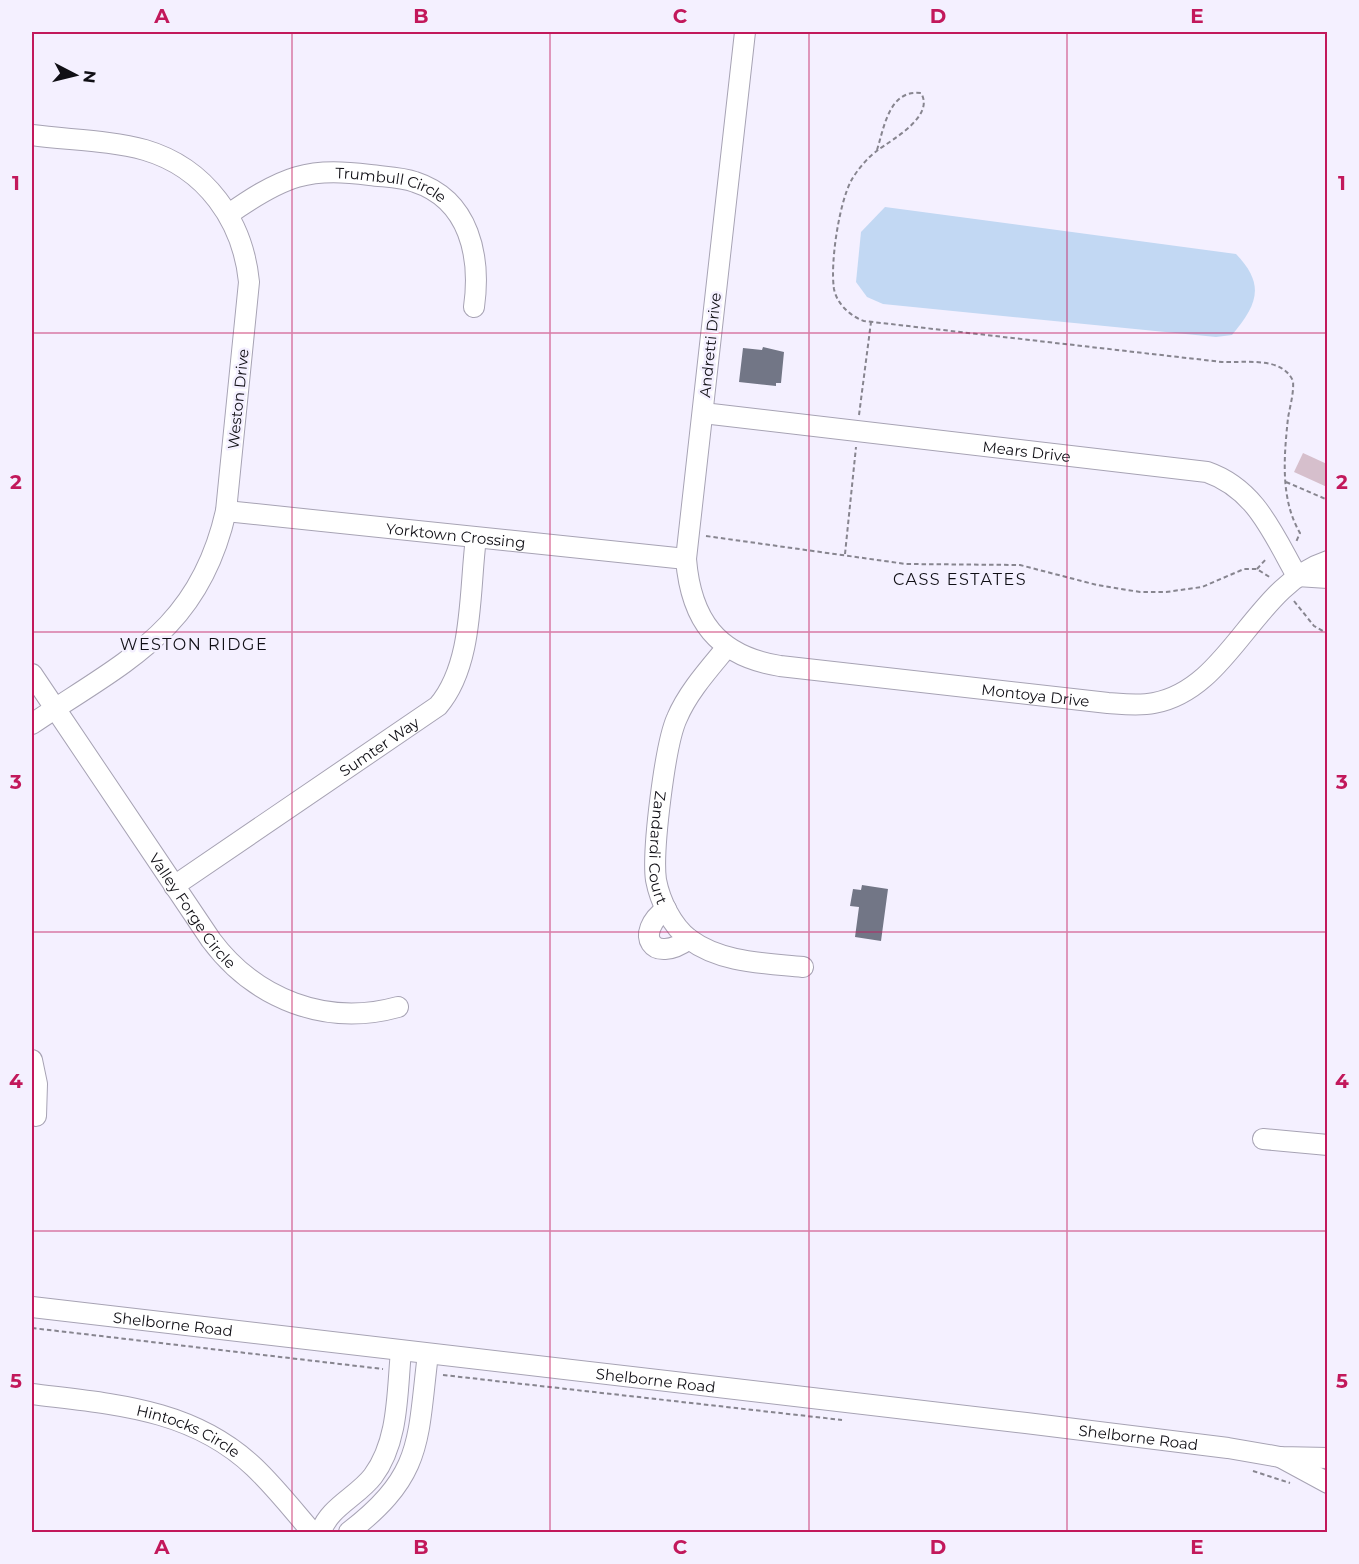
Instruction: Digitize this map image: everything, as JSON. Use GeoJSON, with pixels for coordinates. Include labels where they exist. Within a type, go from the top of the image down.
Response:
{"type":"FeatureCollection","features":[{"type":"Feature","properties":{"kind":"street","name":"Andretti Drive"},"geometry":{"type":"LineString","coordinates":[[727,647],[717,639],[696,608],[686,559],[745,32]]}},
{"type":"Feature","properties":{"kind":"street","name":"Weston Drive"},"geometry":{"type":"LineString","coordinates":[[32,135],[131,147],[160,156],[201,181],[229,214],[243,248],[249,282],[226,511],[208,565],[187,605],[173,622],[124,663],[32,724]]}},
{"type":"Feature","properties":{"kind":"street","name":"Trumbull Circle"},"geometry":{"type":"LineString","coordinates":[[229,214],[286,181],[311,174],[340,172],[415,182],[439,195],[467,227],[478,272],[474,307]]}},
{"type":"Feature","properties":{"kind":"street","name":"Mears Drive"},"geometry":{"type":"LineString","coordinates":[[703,413],[1193,468],[1226,479],[1241,490],[1263,516],[1282,550],[1290,582]]}},
{"type":"Feature","properties":{"kind":"street","name":"Yorktown Crossing"},"geometry":{"type":"LineString","coordinates":[[226,511],[686,559]]}},
{"type":"Feature","properties":{"kind":"street","name":"Sumter Way"},"geometry":{"type":"LineString","coordinates":[[174,886],[438,706],[451,688],[461,664],[476,538]]}},
{"type":"Feature","properties":{"kind":"street","name":"Montoya Drive"},"geometry":{"type":"LineString","coordinates":[[727,647],[754,661],[780,666],[1097,702],[1145,704],[1176,696],[1196,684],[1290,582],[1328,561]]}},
{"type":"Feature","properties":{"kind":"street"},"geometry":{"type":"LineString","coordinates":[[1290,582],[1328,578]]}},
{"type":"Feature","properties":{"kind":"street","name":"Zandardi Court"},"geometry":{"type":"LineString","coordinates":[[727,647],[685,703],[669,738],[656,858],[656,880],[666,909],[689,939],[729,957],[803,966]]}},
{"type":"Feature","properties":{"kind":"street","name":"Valley Forge Circle"},"geometry":{"type":"LineString","coordinates":[[32,674],[221,953],[246,975],[280,997],[317,1011],[345,1015],[372,1014],[398,1007]]}},
{"type":"Feature","properties":{"kind":"street"},"geometry":{"type":"LineString","coordinates":[[666,909],[651,922],[649,934],[653,945],[665,951],[676,948],[689,939]]}},
{"type":"Feature","properties":{"kind":"street"},"geometry":{"type":"LineString","coordinates":[[32,1060],[37,1084],[36,1116]]}},
{"type":"Feature","properties":{"kind":"street"},"geometry":{"type":"LineString","coordinates":[[1263,1139],[1328,1145]]}},
{"type":"Feature","properties":{"kind":"street","name":"Shelborne Road"},"geometry":{"type":"LineString","coordinates":[[32,1307],[401,1351],[427,1364],[1026,1422],[1228,1448],[1280,1457],[1328,1458]]}},
{"type":"Feature","properties":{"kind":"street"},"geometry":{"type":"LineString","coordinates":[[321,1533],[324,1520],[372,1477],[383,1460],[394,1425],[401,1351]]}},
{"type":"Feature","properties":{"kind":"street"},"geometry":{"type":"LineString","coordinates":[[349,1533],[388,1498],[408,1469],[419,1434],[427,1364]]}},
{"type":"Feature","properties":{"kind":"street","name":"Hintocks Circle"},"geometry":{"type":"LineString","coordinates":[[32,1394],[138,1407],[201,1429],[253,1466],[312,1533]]}},
{"type":"Feature","properties":{"kind":"street","name":"Shelborne Road"},"geometry":{"type":"LineString","coordinates":[[1280,1457],[1328,1483]]}},
{"type":"Feature","properties":{"kind":"path"},"geometry":{"type":"LineString","coordinates":[[877,150],[885,120],[893,105],[909,95],[921,93],[924,103],[918,118],[897,137],[877,150],[854,177],[848,188],[835,250],[834,289],[841,303],[851,314],[864,321],[1277,366],[1290,373],[1293,381],[1287,428],[1286,482],[1288,508],[1300,536],[1296,542],[1267,558],[1257,569]]}},
{"type":"Feature","properties":{"kind":"path"},"geometry":{"type":"LineString","coordinates":[[1286,482],[1328,500]]}},
{"type":"Feature","properties":{"kind":"path"},"geometry":{"type":"LineString","coordinates":[[690,534],[906,564],[1020,565],[1097,585],[1146,592],[1202,586],[1238,571],[1257,569],[1290,582],[1314,626],[1328,634]]}},
{"type":"Feature","properties":{"kind":"path"},"geometry":{"type":"LineString","coordinates":[[32,1328],[399,1371]]}},
{"type":"Feature","properties":{"kind":"path"},"geometry":{"type":"LineString","coordinates":[[427,1364],[848,1420]]}},
{"type":"Feature","properties":{"kind":"path"},"geometry":{"type":"LineString","coordinates":[[1244,1468],[1293,1484]]}},
{"type":"Feature","properties":{"kind":"shaded area"},"geometry":{"type":"Polygon","coordinates":[[[1303,453],[1327,464],[1327,487],[1294,472],[1303,453]]]}},
{"type":"Feature","properties":{"kind":"water"},"geometry":{"type":"Polygon","coordinates":[[[885,207],[1236,254],[1252,276],[1255,295],[1247,314],[1232,335],[1216,337],[883,304],[867,297],[856,282],[861,232],[885,207]]]}},
{"type":"Feature","properties":{"kind":"building"},"geometry":{"type":"Polygon","coordinates":[[[763,347],[784,352],[781,383],[776,383],[776,386],[739,382],[743,348],[762,350],[763,347]]]}},
{"type":"Feature","properties":{"kind":"building"},"geometry":{"type":"Polygon","coordinates":[[[862,885],[888,889],[881,941],[855,937],[859,907],[850,906],[853,889],[861,890],[862,885]]]}},
{"type":"Feature","properties":{"kind":"district","name":"CASS ESTATES"},"geometry":{"type":"Point","coordinates":[960,579]}},
{"type":"Feature","properties":{"kind":"district","name":"WESTON RIDGE"},"geometry":{"type":"Point","coordinates":[194,644]}}]}
